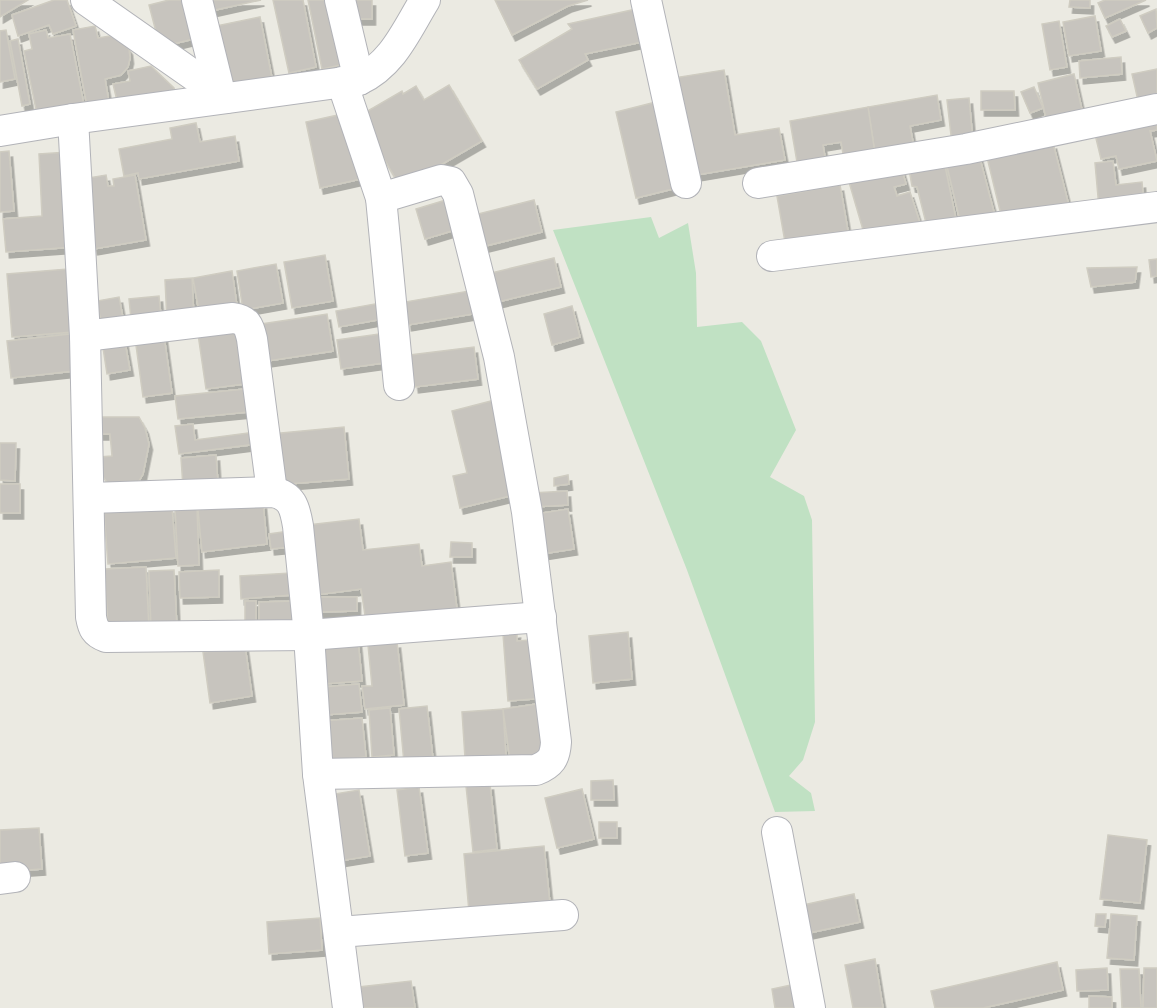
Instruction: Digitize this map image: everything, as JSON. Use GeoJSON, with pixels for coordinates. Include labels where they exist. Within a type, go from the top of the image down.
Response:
{"type":"FeatureCollection","features":[{"type":"Feature","properties":{"kind":"street"},"geometry":{"type":"LineString","coordinates":[[86,0],[223,96]]}},
{"type":"Feature","properties":{"kind":"street"},"geometry":{"type":"LineString","coordinates":[[197,0],[223,96]]}},
{"type":"Feature","properties":{"kind":"street"},"geometry":{"type":"LineString","coordinates":[[340,0],[350,81],[381,198],[399,385]]}},
{"type":"Feature","properties":{"kind":"street"},"geometry":{"type":"LineString","coordinates":[[0,131],[223,96],[350,81],[373,74],[390,58],[425,0]]}},
{"type":"Feature","properties":{"kind":"street"},"geometry":{"type":"LineString","coordinates":[[646,0],[686,183]]}},
{"type":"Feature","properties":{"kind":"street"},"geometry":{"type":"LineString","coordinates":[[758,183],[966,148],[1157,109]]}},
{"type":"Feature","properties":{"kind":"street"},"geometry":{"type":"LineString","coordinates":[[73,119],[85,336],[91,617],[93,627],[98,634],[106,637],[309,635],[541,617]]}},
{"type":"Feature","properties":{"kind":"street"},"geometry":{"type":"LineString","coordinates":[[318,774],[536,770],[549,765],[555,755],[556,742],[527,512],[499,357],[458,194],[451,182],[441,180],[381,198]]}},
{"type":"Feature","properties":{"kind":"street"},"geometry":{"type":"LineString","coordinates":[[772,256],[1157,207]]}},
{"type":"Feature","properties":{"kind":"street"},"geometry":{"type":"LineString","coordinates":[[85,336],[233,318],[243,320],[249,326],[252,339],[272,492]]}},
{"type":"Feature","properties":{"kind":"street"},"geometry":{"type":"LineString","coordinates":[[90,498],[272,492],[281,493],[290,499],[298,526],[309,635],[318,774],[348,1008]]}},
{"type":"Feature","properties":{"kind":"street"},"geometry":{"type":"LineString","coordinates":[[777,832],[810,1008]]}},
{"type":"Feature","properties":{"kind":"street"},"geometry":{"type":"LineString","coordinates":[[339,932],[563,915]]}},
{"type":"Feature","properties":{"kind":"green space"},"geometry":{"type":"Polygon","coordinates":[[[651,217],[659,238],[688,223],[696,273],[697,327],[742,322],[761,341],[796,430],[770,477],[804,496],[812,520],[815,722],[803,760],[789,776],[811,793],[815,811],[775,812],[687,570],[553,230],[651,217]]]}},
{"type":"Feature","properties":{"kind":"building"},"geometry":{"type":"Polygon","coordinates":[[[0,0],[28,0],[0,17],[0,0]]]}},
{"type":"Feature","properties":{"kind":"building"},"geometry":{"type":"Polygon","coordinates":[[[54,0],[67,0],[76,26],[53,34],[49,25],[18,36],[12,15],[54,0]]]}},
{"type":"Feature","properties":{"kind":"building"},"geometry":{"type":"Polygon","coordinates":[[[169,0],[189,0],[198,38],[160,47],[149,5],[169,0]]]}},
{"type":"Feature","properties":{"kind":"building"},"geometry":{"type":"Polygon","coordinates":[[[203,0],[261,0],[206,12],[203,0]]]}},
{"type":"Feature","properties":{"kind":"building"},"geometry":{"type":"Polygon","coordinates":[[[273,0],[303,0],[316,67],[289,73],[273,0]]]}},
{"type":"Feature","properties":{"kind":"building"},"geometry":{"type":"Polygon","coordinates":[[[308,0],[337,0],[350,63],[322,69],[308,0]]]}},
{"type":"Feature","properties":{"kind":"building"},"geometry":{"type":"Polygon","coordinates":[[[354,0],[372,0],[372,19],[355,19],[354,0]]]}},
{"type":"Feature","properties":{"kind":"building"},"geometry":{"type":"Polygon","coordinates":[[[495,0],[588,0],[568,6],[512,35],[495,0]]]}},
{"type":"Feature","properties":{"kind":"building"},"geometry":{"type":"Polygon","coordinates":[[[1070,0],[1090,0],[1090,8],[1069,7],[1070,0]]]}},
{"type":"Feature","properties":{"kind":"building"},"geometry":{"type":"Polygon","coordinates":[[[1105,0],[1146,0],[1105,18],[1098,3],[1105,0]]]}},
{"type":"Feature","properties":{"kind":"building"},"geometry":{"type":"Polygon","coordinates":[[[641,8],[647,41],[585,54],[588,60],[537,89],[519,60],[572,29],[568,24],[641,8]]]}},
{"type":"Feature","properties":{"kind":"building"},"geometry":{"type":"Polygon","coordinates":[[[1156,9],[1157,28],[1148,33],[1140,16],[1156,9]]]}},
{"type":"Feature","properties":{"kind":"building"},"geometry":{"type":"Polygon","coordinates":[[[1095,16],[1101,51],[1069,56],[1063,22],[1095,16]]]}},
{"type":"Feature","properties":{"kind":"building"},"geometry":{"type":"Polygon","coordinates":[[[260,17],[272,78],[228,86],[216,26],[260,17]]]}},
{"type":"Feature","properties":{"kind":"building"},"geometry":{"type":"Polygon","coordinates":[[[1120,19],[1126,31],[1112,37],[1106,26],[1120,19]]]}},
{"type":"Feature","properties":{"kind":"building"},"geometry":{"type":"Polygon","coordinates":[[[1059,21],[1067,67],[1050,70],[1042,24],[1059,21]]]}},
{"type":"Feature","properties":{"kind":"building"},"geometry":{"type":"Polygon","coordinates":[[[95,26],[98,38],[110,36],[123,41],[129,49],[130,58],[128,67],[121,75],[105,79],[110,108],[88,112],[73,30],[95,26]]]}},
{"type":"Feature","properties":{"kind":"building"},"geometry":{"type":"Polygon","coordinates":[[[6,30],[15,79],[0,82],[0,31],[6,30]]]}},
{"type":"Feature","properties":{"kind":"building"},"geometry":{"type":"Polygon","coordinates":[[[46,30],[48,38],[70,34],[85,110],[38,119],[24,51],[32,49],[29,34],[46,30]]]}},
{"type":"Feature","properties":{"kind":"building"},"geometry":{"type":"Polygon","coordinates":[[[18,39],[30,104],[22,106],[10,41],[18,39]]]}},
{"type":"Feature","properties":{"kind":"building"},"geometry":{"type":"Polygon","coordinates":[[[1121,57],[1122,74],[1080,78],[1079,61],[1121,57]]]}},
{"type":"Feature","properties":{"kind":"building"},"geometry":{"type":"Polygon","coordinates":[[[151,66],[174,88],[176,97],[119,109],[113,84],[130,81],[128,71],[151,66]]]}},
{"type":"Feature","properties":{"kind":"building"},"geometry":{"type":"Polygon","coordinates":[[[1157,69],[1157,102],[1139,105],[1132,74],[1157,69]]]}},
{"type":"Feature","properties":{"kind":"building"},"geometry":{"type":"Polygon","coordinates":[[[724,70],[735,135],[779,128],[785,160],[691,176],[667,79],[724,70]]]}},
{"type":"Feature","properties":{"kind":"building"},"geometry":{"type":"Polygon","coordinates":[[[1074,74],[1084,119],[1048,127],[1038,83],[1074,74]]]}},
{"type":"Feature","properties":{"kind":"building"},"geometry":{"type":"Polygon","coordinates":[[[449,85],[482,141],[401,188],[359,116],[402,91],[403,94],[416,86],[424,100],[449,85]]]}},
{"type":"Feature","properties":{"kind":"building"},"geometry":{"type":"Polygon","coordinates":[[[1034,87],[1043,108],[1030,113],[1021,92],[1034,87]]]}},
{"type":"Feature","properties":{"kind":"building"},"geometry":{"type":"Polygon","coordinates":[[[981,91],[1014,91],[1015,110],[981,110],[981,91]]]}},
{"type":"Feature","properties":{"kind":"building"},"geometry":{"type":"Polygon","coordinates":[[[937,95],[941,120],[910,126],[915,153],[876,160],[868,107],[937,95]]]}},
{"type":"Feature","properties":{"kind":"building"},"geometry":{"type":"Polygon","coordinates":[[[969,98],[973,142],[952,144],[947,100],[969,98]]]}},
{"type":"Feature","properties":{"kind":"building"},"geometry":{"type":"Polygon","coordinates":[[[660,101],[681,187],[636,198],[616,112],[660,101]]]}},
{"type":"Feature","properties":{"kind":"building"},"geometry":{"type":"Polygon","coordinates":[[[868,107],[876,160],[845,165],[841,142],[823,145],[826,163],[798,168],[790,121],[868,107]]]}},
{"type":"Feature","properties":{"kind":"building"},"geometry":{"type":"Polygon","coordinates":[[[347,113],[361,179],[320,188],[306,122],[347,113]]]}},
{"type":"Feature","properties":{"kind":"building"},"geometry":{"type":"Polygon","coordinates":[[[1157,115],[1157,130],[1150,131],[1157,161],[1119,169],[1116,156],[1101,159],[1094,130],[1157,115]]]}},
{"type":"Feature","properties":{"kind":"building"},"geometry":{"type":"Polygon","coordinates":[[[196,123],[200,142],[235,136],[239,161],[139,179],[138,173],[124,176],[119,149],[172,139],[170,128],[196,123]]]}},
{"type":"Feature","properties":{"kind":"building"},"geometry":{"type":"Polygon","coordinates":[[[1053,143],[1069,206],[1003,223],[985,149],[1053,143]]]}},
{"type":"Feature","properties":{"kind":"building"},"geometry":{"type":"Polygon","coordinates":[[[9,151],[14,211],[0,212],[0,152],[9,151]]]}},
{"type":"Feature","properties":{"kind":"building"},"geometry":{"type":"Polygon","coordinates":[[[68,152],[74,247],[6,252],[3,219],[42,216],[39,154],[68,152]]]}},
{"type":"Feature","properties":{"kind":"building"},"geometry":{"type":"Polygon","coordinates":[[[979,155],[995,216],[961,225],[945,158],[979,155]]]}},
{"type":"Feature","properties":{"kind":"building"},"geometry":{"type":"Polygon","coordinates":[[[944,161],[957,224],[927,227],[917,187],[912,186],[909,169],[944,161]]]}},
{"type":"Feature","properties":{"kind":"building"},"geometry":{"type":"Polygon","coordinates":[[[1113,161],[1116,185],[1142,182],[1144,204],[1099,208],[1095,163],[1113,161]]]}},
{"type":"Feature","properties":{"kind":"building"},"geometry":{"type":"Polygon","coordinates":[[[901,167],[906,184],[894,187],[897,196],[910,192],[920,223],[866,240],[849,182],[901,167]]]}},
{"type":"Feature","properties":{"kind":"building"},"geometry":{"type":"Polygon","coordinates":[[[106,175],[108,186],[114,186],[113,179],[135,175],[146,240],[94,249],[82,179],[106,175]]]}},
{"type":"Feature","properties":{"kind":"building"},"geometry":{"type":"Polygon","coordinates":[[[840,185],[849,237],[786,248],[777,196],[840,185]]]}},
{"type":"Feature","properties":{"kind":"building"},"geometry":{"type":"Polygon","coordinates":[[[446,200],[455,230],[425,239],[416,209],[446,200]]]}},
{"type":"Feature","properties":{"kind":"building"},"geometry":{"type":"Polygon","coordinates":[[[534,200],[542,232],[481,247],[474,215],[534,200]]]}},
{"type":"Feature","properties":{"kind":"building"},"geometry":{"type":"Polygon","coordinates":[[[325,255],[333,301],[292,308],[284,262],[325,255]]]}},
{"type":"Feature","properties":{"kind":"building"},"geometry":{"type":"Polygon","coordinates":[[[554,258],[561,287],[497,302],[491,273],[554,258]]]}},
{"type":"Feature","properties":{"kind":"building"},"geometry":{"type":"Polygon","coordinates":[[[1157,259],[1157,276],[1151,277],[1149,260],[1157,259]]]}},
{"type":"Feature","properties":{"kind":"building"},"geometry":{"type":"Polygon","coordinates":[[[276,264],[283,303],[243,310],[237,271],[276,264]]]}},
{"type":"Feature","properties":{"kind":"building"},"geometry":{"type":"Polygon","coordinates":[[[1137,267],[1135,282],[1091,287],[1087,268],[1137,267]]]}},
{"type":"Feature","properties":{"kind":"building"},"geometry":{"type":"Polygon","coordinates":[[[68,269],[73,332],[12,337],[7,274],[68,269]]]}},
{"type":"Feature","properties":{"kind":"building"},"geometry":{"type":"Polygon","coordinates":[[[232,271],[237,306],[199,312],[193,278],[232,271]]]}},
{"type":"Feature","properties":{"kind":"building"},"geometry":{"type":"Polygon","coordinates":[[[192,278],[194,319],[167,321],[165,280],[192,278]]]}},
{"type":"Feature","properties":{"kind":"building"},"geometry":{"type":"Polygon","coordinates":[[[469,291],[473,314],[408,325],[405,302],[469,291]]]}},
{"type":"Feature","properties":{"kind":"building"},"geometry":{"type":"Polygon","coordinates":[[[159,296],[162,327],[132,329],[129,299],[159,296]]]}},
{"type":"Feature","properties":{"kind":"building"},"geometry":{"type":"Polygon","coordinates":[[[119,297],[125,329],[103,333],[97,301],[119,297]]]}},
{"type":"Feature","properties":{"kind":"building"},"geometry":{"type":"Polygon","coordinates":[[[380,303],[383,319],[339,327],[336,311],[380,303]]]}},
{"type":"Feature","properties":{"kind":"building"},"geometry":{"type":"Polygon","coordinates":[[[572,306],[580,337],[552,345],[544,314],[572,306]]]}},
{"type":"Feature","properties":{"kind":"building"},"geometry":{"type":"Polygon","coordinates":[[[327,314],[333,351],[261,362],[255,325],[327,314]]]}},
{"type":"Feature","properties":{"kind":"building"},"geometry":{"type":"Polygon","coordinates":[[[243,324],[252,383],[206,389],[198,334],[243,324]]]}},
{"type":"Feature","properties":{"kind":"building"},"geometry":{"type":"Polygon","coordinates":[[[386,333],[390,362],[341,369],[337,340],[386,333]]]}},
{"type":"Feature","properties":{"kind":"building"},"geometry":{"type":"Polygon","coordinates":[[[70,334],[74,371],[11,378],[7,341],[70,334]]]}},
{"type":"Feature","properties":{"kind":"building"},"geometry":{"type":"Polygon","coordinates":[[[164,336],[172,393],[143,397],[135,338],[164,336]]]}},
{"type":"Feature","properties":{"kind":"building"},"geometry":{"type":"Polygon","coordinates":[[[124,337],[130,370],[107,374],[102,341],[124,337]]]}},
{"type":"Feature","properties":{"kind":"building"},"geometry":{"type":"Polygon","coordinates":[[[474,347],[478,379],[415,387],[410,355],[474,347]]]}},
{"type":"Feature","properties":{"kind":"building"},"geometry":{"type":"Polygon","coordinates":[[[255,388],[258,411],[178,419],[175,396],[255,388]]]}},
{"type":"Feature","properties":{"kind":"building"},"geometry":{"type":"Polygon","coordinates":[[[495,400],[518,494],[460,508],[453,476],[467,473],[452,411],[495,400]]]}},
{"type":"Feature","properties":{"kind":"building"},"geometry":{"type":"Polygon","coordinates":[[[97,417],[139,417],[145,428],[149,444],[143,474],[139,481],[130,488],[110,486],[103,477],[99,457],[112,456],[110,434],[98,434],[97,417]]]}},
{"type":"Feature","properties":{"kind":"building"},"geometry":{"type":"Polygon","coordinates":[[[193,424],[195,440],[256,432],[257,444],[179,454],[175,426],[193,424]]]}},
{"type":"Feature","properties":{"kind":"building"},"geometry":{"type":"Polygon","coordinates":[[[344,427],[349,479],[276,485],[271,434],[344,427]]]}},
{"type":"Feature","properties":{"kind":"building"},"geometry":{"type":"Polygon","coordinates":[[[0,443],[16,443],[15,481],[0,480],[0,443]]]}},
{"type":"Feature","properties":{"kind":"building"},"geometry":{"type":"Polygon","coordinates":[[[216,455],[218,484],[183,487],[181,458],[216,455]]]}},
{"type":"Feature","properties":{"kind":"building"},"geometry":{"type":"Polygon","coordinates":[[[568,475],[569,484],[554,486],[554,478],[568,475]]]}},
{"type":"Feature","properties":{"kind":"building"},"geometry":{"type":"Polygon","coordinates":[[[0,484],[20,484],[20,513],[0,513],[0,484]]]}},
{"type":"Feature","properties":{"kind":"building"},"geometry":{"type":"Polygon","coordinates":[[[567,491],[568,505],[533,507],[532,493],[567,491]]]}},
{"type":"Feature","properties":{"kind":"building"},"geometry":{"type":"Polygon","coordinates":[[[263,503],[267,544],[202,552],[198,510],[263,503]]]}},
{"type":"Feature","properties":{"kind":"building"},"geometry":{"type":"Polygon","coordinates":[[[172,507],[176,558],[108,564],[104,513],[172,507]]]}},
{"type":"Feature","properties":{"kind":"building"},"geometry":{"type":"Polygon","coordinates":[[[197,507],[199,565],[178,566],[175,508],[197,507]]]}},
{"type":"Feature","properties":{"kind":"building"},"geometry":{"type":"Polygon","coordinates":[[[568,509],[574,549],[536,555],[529,515],[568,509]]]}},
{"type":"Feature","properties":{"kind":"building"},"geometry":{"type":"Polygon","coordinates":[[[359,519],[363,550],[419,544],[422,566],[451,562],[458,617],[366,622],[361,589],[316,595],[308,525],[359,519]]]}},
{"type":"Feature","properties":{"kind":"building"},"geometry":{"type":"Polygon","coordinates":[[[289,531],[291,547],[271,549],[269,534],[289,531]]]}},
{"type":"Feature","properties":{"kind":"building"},"geometry":{"type":"Polygon","coordinates":[[[451,542],[472,543],[472,557],[450,557],[451,542]]]}},
{"type":"Feature","properties":{"kind":"building"},"geometry":{"type":"Polygon","coordinates":[[[146,567],[149,629],[108,631],[105,569],[146,567]]]}},
{"type":"Feature","properties":{"kind":"building"},"geometry":{"type":"Polygon","coordinates":[[[174,570],[177,629],[151,630],[149,571],[174,570]]]}},
{"type":"Feature","properties":{"kind":"building"},"geometry":{"type":"Polygon","coordinates":[[[219,570],[219,597],[180,598],[179,572],[219,570]]]}},
{"type":"Feature","properties":{"kind":"building"},"geometry":{"type":"Polygon","coordinates":[[[291,573],[292,595],[241,599],[240,576],[291,573]]]}},
{"type":"Feature","properties":{"kind":"building"},"geometry":{"type":"Polygon","coordinates":[[[317,597],[357,597],[357,611],[318,612],[317,597]]]}},
{"type":"Feature","properties":{"kind":"building"},"geometry":{"type":"Polygon","coordinates":[[[245,601],[256,601],[256,633],[245,633],[245,601]]]}},
{"type":"Feature","properties":{"kind":"building"},"geometry":{"type":"Polygon","coordinates":[[[296,601],[297,631],[259,632],[259,602],[296,601]]]}},
{"type":"Feature","properties":{"kind":"building"},"geometry":{"type":"Polygon","coordinates":[[[517,632],[517,641],[542,639],[546,698],[508,701],[503,634],[517,632]]]}},
{"type":"Feature","properties":{"kind":"building"},"geometry":{"type":"Polygon","coordinates":[[[628,632],[632,679],[593,683],[589,636],[628,632]]]}},
{"type":"Feature","properties":{"kind":"building"},"geometry":{"type":"Polygon","coordinates":[[[358,640],[362,681],[323,684],[319,644],[358,640]]]}},
{"type":"Feature","properties":{"kind":"building"},"geometry":{"type":"Polygon","coordinates":[[[397,642],[404,705],[365,709],[362,686],[372,686],[368,645],[397,642]]]}},
{"type":"Feature","properties":{"kind":"building"},"geometry":{"type":"Polygon","coordinates":[[[245,646],[252,696],[210,703],[203,652],[245,646]]]}},
{"type":"Feature","properties":{"kind":"building"},"geometry":{"type":"Polygon","coordinates":[[[359,684],[362,712],[325,715],[323,687],[359,684]]]}},
{"type":"Feature","properties":{"kind":"building"},"geometry":{"type":"Polygon","coordinates":[[[543,703],[550,755],[510,761],[503,709],[543,703]]]}},
{"type":"Feature","properties":{"kind":"building"},"geometry":{"type":"Polygon","coordinates":[[[427,706],[433,759],[404,763],[399,709],[427,706]]]}},
{"type":"Feature","properties":{"kind":"building"},"geometry":{"type":"Polygon","coordinates":[[[390,708],[394,755],[372,757],[369,710],[390,708]]]}},
{"type":"Feature","properties":{"kind":"building"},"geometry":{"type":"Polygon","coordinates":[[[503,709],[506,756],[465,758],[462,712],[503,709]]]}},
{"type":"Feature","properties":{"kind":"building"},"geometry":{"type":"Polygon","coordinates":[[[362,718],[366,757],[326,761],[322,721],[362,718]]]}},
{"type":"Feature","properties":{"kind":"building"},"geometry":{"type":"Polygon","coordinates":[[[613,780],[614,800],[591,800],[591,781],[613,780]]]}},
{"type":"Feature","properties":{"kind":"building"},"geometry":{"type":"Polygon","coordinates":[[[490,784],[497,849],[473,852],[466,786],[490,784]]]}},
{"type":"Feature","properties":{"kind":"building"},"geometry":{"type":"Polygon","coordinates":[[[419,787],[428,853],[405,856],[397,790],[419,787]]]}},
{"type":"Feature","properties":{"kind":"building"},"geometry":{"type":"Polygon","coordinates":[[[582,789],[594,839],[557,848],[545,798],[582,789]]]}},
{"type":"Feature","properties":{"kind":"building"},"geometry":{"type":"Polygon","coordinates":[[[359,790],[370,856],[339,861],[328,795],[359,790]]]}},
{"type":"Feature","properties":{"kind":"building"},"geometry":{"type":"Polygon","coordinates":[[[599,822],[617,822],[617,838],[599,838],[599,822]]]}},
{"type":"Feature","properties":{"kind":"building"},"geometry":{"type":"Polygon","coordinates":[[[39,828],[42,869],[0,872],[0,830],[39,828]]]}},
{"type":"Feature","properties":{"kind":"building"},"geometry":{"type":"Polygon","coordinates":[[[1108,835],[1147,840],[1140,903],[1100,899],[1108,835]]]}},
{"type":"Feature","properties":{"kind":"building"},"geometry":{"type":"Polygon","coordinates":[[[544,846],[550,904],[469,912],[464,854],[544,846]]]}},
{"type":"Feature","properties":{"kind":"building"},"geometry":{"type":"Polygon","coordinates":[[[854,894],[860,922],[804,934],[798,906],[854,894]]]}},
{"type":"Feature","properties":{"kind":"building"},"geometry":{"type":"Polygon","coordinates":[[[1096,914],[1106,914],[1105,927],[1095,926],[1096,914]]]}},
{"type":"Feature","properties":{"kind":"building"},"geometry":{"type":"Polygon","coordinates":[[[1111,914],[1137,916],[1134,960],[1107,958],[1111,914]]]}},
{"type":"Feature","properties":{"kind":"building"},"geometry":{"type":"Polygon","coordinates":[[[320,918],[322,950],[269,954],[267,922],[320,918]]]}},
{"type":"Feature","properties":{"kind":"building"},"geometry":{"type":"Polygon","coordinates":[[[875,959],[883,1008],[853,1008],[845,965],[875,959]]]}},
{"type":"Feature","properties":{"kind":"building"},"geometry":{"type":"Polygon","coordinates":[[[1057,962],[1063,990],[983,1008],[935,1008],[931,991],[1057,962]]]}},
{"type":"Feature","properties":{"kind":"building"},"geometry":{"type":"Polygon","coordinates":[[[1107,968],[1108,990],[1077,991],[1076,970],[1107,968]]]}},
{"type":"Feature","properties":{"kind":"building"},"geometry":{"type":"Polygon","coordinates":[[[1144,968],[1157,968],[1157,1008],[1143,1008],[1144,968]]]}},
{"type":"Feature","properties":{"kind":"building"},"geometry":{"type":"Polygon","coordinates":[[[1120,969],[1139,969],[1141,1008],[1122,1008],[1120,969]]]}},
{"type":"Feature","properties":{"kind":"building"},"geometry":{"type":"Polygon","coordinates":[[[411,981],[415,1008],[362,1008],[359,987],[411,981]]]}},
{"type":"Feature","properties":{"kind":"building"},"geometry":{"type":"Polygon","coordinates":[[[796,984],[800,1008],[775,1008],[772,989],[796,984]]]}},
{"type":"Feature","properties":{"kind":"building"},"geometry":{"type":"Polygon","coordinates":[[[1089,996],[1112,997],[1112,1008],[1089,1008],[1089,996]]]}}]}
